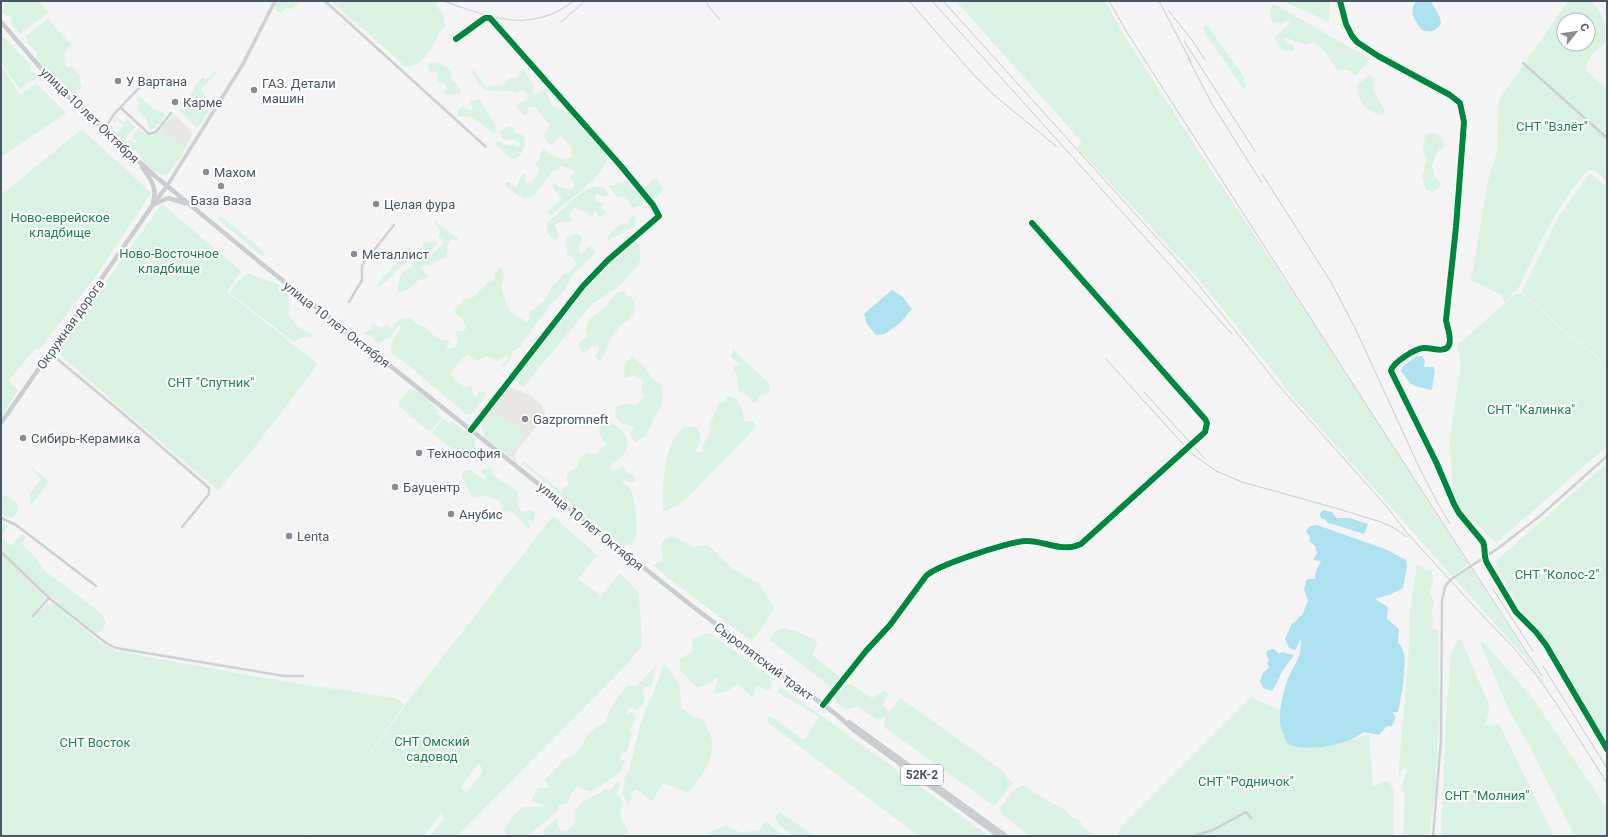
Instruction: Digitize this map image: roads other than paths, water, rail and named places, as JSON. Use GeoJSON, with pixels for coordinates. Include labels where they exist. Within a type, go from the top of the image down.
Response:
{"type":"FeatureCollection","features":[{"type":"Feature","properties":{"kind":"main road","name":"улица 10 лет Октября"},"geometry":{"type":"LineString","coordinates":[[1,22],[46,74],[104,130],[167,186],[262,264],[692,606]]}},
{"type":"Feature","properties":{"kind":"main road"},"geometry":{"type":"LineString","coordinates":[[138,161],[153,184],[155,194],[152,206]]}},
{"type":"Feature","properties":{"kind":"main road","name":"Окружная дорога"},"geometry":{"type":"LineString","coordinates":[[1,423],[167,186]]}},
{"type":"Feature","properties":{"kind":"main road"},"geometry":{"type":"LineString","coordinates":[[152,206],[158,201],[168,198],[192,206]]}},
{"type":"Feature","properties":{"kind":"main road","name":"Сыропятский тракт"},"geometry":{"type":"LineString","coordinates":[[692,606],[823,705],[857,727],[1006,836]]}},
{"type":"Feature","properties":{"kind":"main road","name":"Сыропятский тракт"},"geometry":{"type":"LineString","coordinates":[[837,715],[855,731],[999,836]]}},
{"type":"Feature","properties":{"kind":"street"},"geometry":{"type":"LineString","coordinates":[[167,186],[243,64],[275,1]]}},
{"type":"Feature","properties":{"kind":"street"},"geometry":{"type":"LineString","coordinates":[[325,1],[486,147]]}},
{"type":"Feature","properties":{"kind":"street"},"geometry":{"type":"LineString","coordinates":[[1340,1],[1346,24],[1357,42],[1378,56],[1450,94],[1456,99],[1462,109],[1464,122],[1462,154],[1446,320],[1450,342],[1448,347],[1443,350],[1425,348],[1416,350],[1394,365],[1392,371],[1431,451],[1456,509],[1483,542],[1485,548],[1484,557],[1516,612],[1536,632],[1546,645],[1607,749]]}},
{"type":"Feature","properties":{"kind":"street"},"geometry":{"type":"LineString","coordinates":[[456,39],[485,18],[490,18],[620,166],[659,216],[608,260],[583,286],[471,430]]}},
{"type":"Feature","properties":{"kind":"street"},"geometry":{"type":"LineString","coordinates":[[1523,63],[1607,138]]}},
{"type":"Feature","properties":{"kind":"street"},"geometry":{"type":"LineString","coordinates":[[104,130],[140,87]]}},
{"type":"Feature","properties":{"kind":"street"},"geometry":{"type":"LineString","coordinates":[[121,108],[149,134],[156,132],[171,113]]}},
{"type":"Feature","properties":{"kind":"street"},"geometry":{"type":"LineString","coordinates":[[823,705],[866,651],[894,620],[926,576],[932,571],[966,558],[1019,541],[1033,541],[1068,548],[1081,544],[1206,432],[1207,423],[1205,419],[1032,223]]}},
{"type":"Feature","properties":{"kind":"street"},"geometry":{"type":"LineString","coordinates":[[349,302],[362,280],[362,265],[394,225]]}},
{"type":"Feature","properties":{"kind":"street"},"geometry":{"type":"LineString","coordinates":[[50,353],[209,488],[209,494],[182,527]]}},
{"type":"Feature","properties":{"kind":"street"},"geometry":{"type":"LineString","coordinates":[[1433,836],[1441,740],[1443,591],[1450,580],[1540,516],[1607,456]]}},
{"type":"Feature","properties":{"kind":"street"},"geometry":{"type":"LineString","coordinates":[[1,518],[16,525],[96,586]]}},
{"type":"Feature","properties":{"kind":"street"},"geometry":{"type":"LineString","coordinates":[[1,552],[49,598],[101,641],[116,648],[284,676],[302,676]]}},
{"type":"Feature","properties":{"kind":"street"},"geometry":{"type":"LineString","coordinates":[[33,616],[49,598]]}},
{"type":"Feature","properties":{"kind":"street"},"geometry":{"type":"LineString","coordinates":[[1194,836],[1213,830],[1246,812],[1251,818]]}},
{"type":"Feature","properties":{"kind":"water"},"geometry":{"type":"Polygon","coordinates":[[[1416,1],[1431,2],[1437,11],[1441,24],[1433,31],[1422,30],[1415,20],[1413,16],[1413,9],[1416,1]]]}},
{"type":"Feature","properties":{"kind":"water"},"geometry":{"type":"Polygon","coordinates":[[[892,290],[903,297],[912,309],[900,323],[885,334],[876,335],[867,324],[864,314],[892,290]]]}},
{"type":"Feature","properties":{"kind":"water"},"geometry":{"type":"Polygon","coordinates":[[[1417,356],[1422,356],[1425,360],[1424,367],[1433,367],[1435,370],[1432,389],[1430,390],[1410,383],[1401,371],[1403,366],[1417,356]]]}},
{"type":"Feature","properties":{"kind":"water"},"geometry":{"type":"Polygon","coordinates":[[[1323,510],[1332,512],[1336,518],[1350,518],[1368,524],[1364,534],[1326,522],[1326,520],[1321,518],[1320,514],[1323,510]]]}},
{"type":"Feature","properties":{"kind":"water"},"geometry":{"type":"Polygon","coordinates":[[[1317,525],[1385,549],[1406,560],[1407,567],[1403,588],[1375,599],[1388,607],[1387,619],[1399,629],[1398,643],[1402,647],[1405,658],[1403,685],[1398,712],[1392,712],[1396,717],[1392,726],[1387,726],[1379,735],[1363,732],[1342,743],[1323,747],[1306,748],[1296,747],[1287,743],[1280,725],[1280,717],[1282,698],[1290,674],[1298,658],[1301,645],[1301,639],[1295,650],[1289,648],[1285,639],[1291,625],[1302,615],[1308,601],[1304,589],[1307,579],[1315,579],[1316,571],[1321,561],[1313,560],[1317,553],[1315,546],[1309,541],[1310,537],[1306,531],[1310,526],[1317,525]]]}},
{"type":"Feature","properties":{"kind":"water"},"geometry":{"type":"Polygon","coordinates":[[[1274,649],[1279,654],[1282,652],[1294,655],[1281,673],[1272,691],[1263,688],[1260,681],[1263,673],[1269,667],[1267,663],[1269,660],[1266,654],[1268,650],[1274,649]]]}},
{"type":"Feature","properties":{"kind":"railway"},"geometry":{"type":"LineString","coordinates":[[443,1],[477,13],[509,20],[541,18],[574,1]]}},
{"type":"Feature","properties":{"kind":"railway"},"geometry":{"type":"LineString","coordinates":[[561,22],[585,1]]}},
{"type":"Feature","properties":{"kind":"railway"},"geometry":{"type":"LineString","coordinates":[[706,1],[720,20]]}},
{"type":"Feature","properties":{"kind":"railway"},"geometry":{"type":"LineString","coordinates":[[909,1],[974,75],[994,95],[1056,146]]}},
{"type":"Feature","properties":{"kind":"railway"},"geometry":{"type":"LineString","coordinates":[[932,1],[1232,334]]}},
{"type":"Feature","properties":{"kind":"railway"},"geometry":{"type":"LineString","coordinates":[[943,1],[1194,279],[1280,387],[1387,507],[1408,534],[1514,648],[1537,676],[1558,706],[1607,783]]}},
{"type":"Feature","properties":{"kind":"railway"},"geometry":{"type":"LineString","coordinates":[[1109,1],[1128,34],[1542,676]]}},
{"type":"Feature","properties":{"kind":"railway"},"geometry":{"type":"LineString","coordinates":[[1159,1],[1191,62]]}},
{"type":"Feature","properties":{"kind":"railway"},"geometry":{"type":"LineString","coordinates":[[1168,10],[1192,40],[1205,60]]}},
{"type":"Feature","properties":{"kind":"railway"},"geometry":{"type":"LineString","coordinates":[[1184,41],[1255,151]]}},
{"type":"Feature","properties":{"kind":"railway"},"geometry":{"type":"LineString","coordinates":[[1188,58],[1212,104],[1262,183]]}},
{"type":"Feature","properties":{"kind":"railway"},"geometry":{"type":"LineString","coordinates":[[1262,174],[1331,282],[1356,330],[1419,467],[1450,524]]}},
{"type":"Feature","properties":{"kind":"railway"},"geometry":{"type":"LineString","coordinates":[[1106,359],[1191,453],[1216,471],[1242,482],[1381,522],[1394,528],[1407,537]]}},
{"type":"Feature","properties":{"kind":"railway"},"geometry":{"type":"LineString","coordinates":[[1144,392],[1205,459]]}},
{"type":"Feature","properties":{"kind":"railway"},"geometry":{"type":"LineString","coordinates":[[1493,589],[1533,651]]}},
{"type":"Feature","properties":{"kind":"railway"},"geometry":{"type":"LineString","coordinates":[[1543,666],[1607,768]]}},
{"type":"Feature","properties":{"kind":"place","name":"У Вартана"},"geometry":{"type":"Point","coordinates":[118,81]}},
{"type":"Feature","properties":{"kind":"place","name":"ГАЗ. Детали машин"},"geometry":{"type":"Point","coordinates":[254,90]}},
{"type":"Feature","properties":{"kind":"place","name":"Карме"},"geometry":{"type":"Point","coordinates":[175,102]}},
{"type":"Feature","properties":{"kind":"place","name":"Махом"},"geometry":{"type":"Point","coordinates":[206,172]}},
{"type":"Feature","properties":{"kind":"place","name":"База Ваза"},"geometry":{"type":"Point","coordinates":[221,186]}},
{"type":"Feature","properties":{"kind":"place","name":"Целая фура"},"geometry":{"type":"Point","coordinates":[376,204]}},
{"type":"Feature","properties":{"kind":"place","name":"Металлист"},"geometry":{"type":"Point","coordinates":[354,254]}},
{"type":"Feature","properties":{"kind":"place","name":"Gazpromneft"},"geometry":{"type":"Point","coordinates":[525,419]}},
{"type":"Feature","properties":{"kind":"place","name":"Сибирь-Керамика"},"geometry":{"type":"Point","coordinates":[23,438]}},
{"type":"Feature","properties":{"kind":"place","name":"Технософия"},"geometry":{"type":"Point","coordinates":[419,453]}},
{"type":"Feature","properties":{"kind":"place","name":"Бауцентр"},"geometry":{"type":"Point","coordinates":[395,487]}},
{"type":"Feature","properties":{"kind":"place","name":"Анубис"},"geometry":{"type":"Point","coordinates":[451,514]}},
{"type":"Feature","properties":{"kind":"place","name":"Lenta"},"geometry":{"type":"Point","coordinates":[289,536]}},
{"type":"Feature","properties":{"kind":"park label","name":"СНТ \"Взлёт\""},"geometry":{"type":"Point","coordinates":[1552,126]}},
{"type":"Feature","properties":{"kind":"park label","name":"Ново-еврейское кладбище"},"geometry":{"type":"Point","coordinates":[60,224]}},
{"type":"Feature","properties":{"kind":"park label","name":"Ново-Восточное кладбище"},"geometry":{"type":"Point","coordinates":[169,260]}},
{"type":"Feature","properties":{"kind":"park label","name":"СНТ \"Спутник\""},"geometry":{"type":"Point","coordinates":[211,382]}},
{"type":"Feature","properties":{"kind":"park label","name":"СНТ \"Калинка\""},"geometry":{"type":"Point","coordinates":[1531,409]}},
{"type":"Feature","properties":{"kind":"park label","name":"СНТ \"Колос-2\""},"geometry":{"type":"Point","coordinates":[1557,574]}},
{"type":"Feature","properties":{"kind":"park label","name":"СНТ Восток"},"geometry":{"type":"Point","coordinates":[95,742]}},
{"type":"Feature","properties":{"kind":"park label","name":"СНТ Омский садовод"},"geometry":{"type":"Point","coordinates":[432,748]}},
{"type":"Feature","properties":{"kind":"park label","name":"СНТ \"Родничок\""},"geometry":{"type":"Point","coordinates":[1246,781]}},
{"type":"Feature","properties":{"kind":"park label","name":"СНТ \"Молния\""},"geometry":{"type":"Point","coordinates":[1487,795]}}]}
